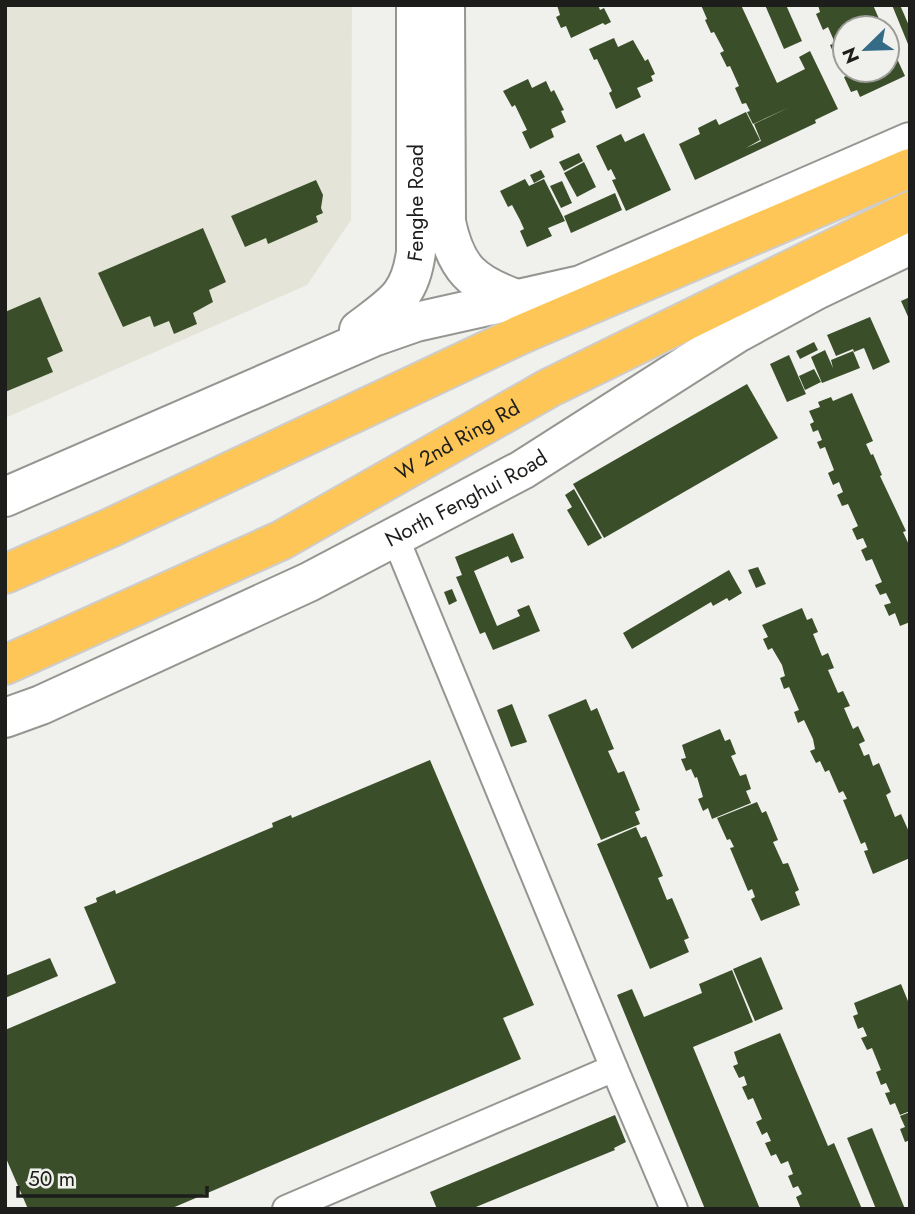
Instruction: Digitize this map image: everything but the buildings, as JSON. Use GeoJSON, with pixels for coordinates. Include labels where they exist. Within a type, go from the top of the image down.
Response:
{"type":"FeatureCollection","features":[{"type":"Feature","properties":{"kind":"highway"},"geometry":{"type":"LineString","coordinates":[[519,317],[910,168]]}},
{"type":"Feature","properties":{"kind":"highway","name":"W 2nd Ring Rd"},"geometry":{"type":"LineString","coordinates":[[5,665],[282,540],[549,388],[910,211]]}},
{"type":"Feature","properties":{"kind":"highway"},"geometry":{"type":"LineString","coordinates":[[748,290],[910,236]]}},
{"type":"Feature","properties":{"kind":"highway"},"geometry":{"type":"LineString","coordinates":[[5,574],[434,377],[519,317],[581,285]]}},
{"type":"Feature","properties":{"kind":"main road","name":"Fenghe Road"},"geometry":{"type":"LineString","coordinates":[[323,359],[397,302],[413,274],[416,252],[416,5]]}},
{"type":"Feature","properties":{"kind":"main road","name":"Fenghe Road"},"geometry":{"type":"LineString","coordinates":[[445,5],[446,222],[454,253],[468,275],[519,317]]}},
{"type":"Feature","properties":{"kind":"main road"},"geometry":{"type":"LineString","coordinates":[[581,285],[910,142]]}},
{"type":"Feature","properties":{"kind":"main road","name":"North Fenghui Road"},"geometry":{"type":"LineString","coordinates":[[5,718],[41,705],[309,582],[522,470],[737,333],[816,290],[910,245]]}},
{"type":"Feature","properties":{"kind":"main road"},"geometry":{"type":"LineString","coordinates":[[5,497],[373,337],[416,321],[519,317]]}},
{"type":"Feature","properties":{"kind":"street"},"geometry":{"type":"LineString","coordinates":[[395,537],[674,1209]]}},
{"type":"Feature","properties":{"kind":"street"},"geometry":{"type":"LineString","coordinates":[[286,1209],[614,1068]]}},
{"type":"Feature","properties":{"kind":"shaded area"},"geometry":{"type":"Polygon","coordinates":[[[5,5],[352,5],[351,220],[307,285],[5,418],[5,5]]]}}]}
